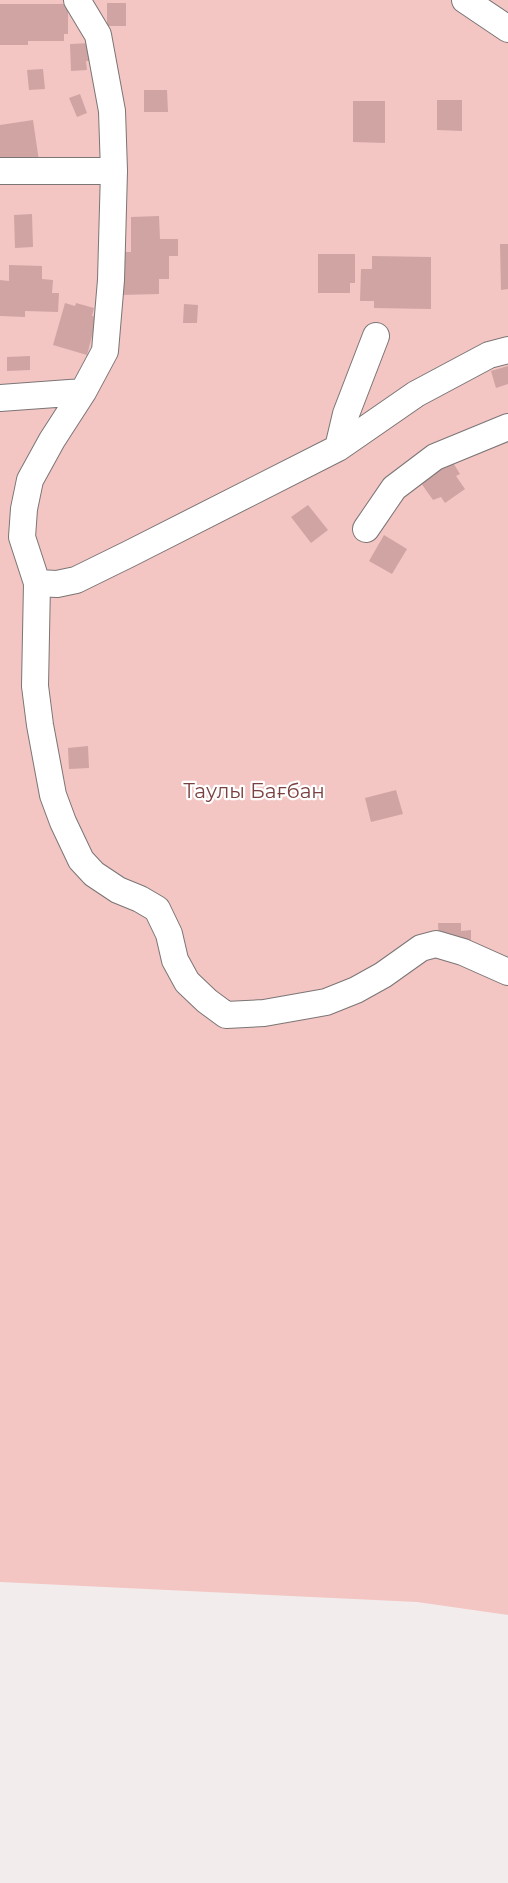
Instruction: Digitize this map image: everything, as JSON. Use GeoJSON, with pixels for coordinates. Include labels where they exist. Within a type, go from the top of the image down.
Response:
{"type":"FeatureCollection","features":[{"type":"Feature","properties":{"kind":"street"},"geometry":{"type":"LineString","coordinates":[[77,0],[98,34],[112,111],[114,171],[111,280],[105,351],[30,480],[24,509],[22,537],[37,583],[35,686],[40,725],[53,795],[63,822],[81,860],[94,874],[118,890],[157,909],[169,933],[175,960],[187,982],[226,1015],[264,1013],[326,1002],[356,990],[383,975],[421,948],[436,944],[463,952],[508,972]]}},
{"type":"Feature","properties":{"kind":"street"},"geometry":{"type":"LineString","coordinates":[[465,0],[508,29]]}},
{"type":"Feature","properties":{"kind":"street"},"geometry":{"type":"LineString","coordinates":[[0,171],[114,171]]}},
{"type":"Feature","properties":{"kind":"street"},"geometry":{"type":"LineString","coordinates":[[338,448],[346,414],[376,336]]}},
{"type":"Feature","properties":{"kind":"street"},"geometry":{"type":"LineString","coordinates":[[37,583],[57,584],[76,580],[218,510],[338,448],[416,394],[489,355],[508,350]]}},
{"type":"Feature","properties":{"kind":"street"},"geometry":{"type":"LineString","coordinates":[[0,398],[83,392]]}},
{"type":"Feature","properties":{"kind":"street"},"geometry":{"type":"LineString","coordinates":[[366,529],[394,488],[435,457],[508,427]]}},
{"type":"Feature","properties":{"kind":"green space","name":"Таулы Бағбан"},"geometry":{"type":"Polygon","coordinates":[[[0,0],[508,0],[508,1615],[417,1602],[0,1582],[0,0]]]}},
{"type":"Feature","properties":{"kind":"building"},"geometry":{"type":"Polygon","coordinates":[[[107,3],[126,3],[126,26],[107,26],[107,3]]]}},
{"type":"Feature","properties":{"kind":"building"},"geometry":{"type":"Polygon","coordinates":[[[0,4],[68,4],[68,34],[64,34],[64,41],[28,41],[28,45],[0,45],[0,4]]]}},
{"type":"Feature","properties":{"kind":"building"},"geometry":{"type":"Polygon","coordinates":[[[91,43],[92,61],[86,61],[87,70],[71,71],[70,44],[91,43]]]}},
{"type":"Feature","properties":{"kind":"building"},"geometry":{"type":"Polygon","coordinates":[[[43,69],[45,89],[29,90],[27,70],[43,69]]]}},
{"type":"Feature","properties":{"kind":"building"},"geometry":{"type":"Polygon","coordinates":[[[144,90],[167,90],[168,112],[144,112],[144,90]]]}},
{"type":"Feature","properties":{"kind":"building"},"geometry":{"type":"Polygon","coordinates":[[[80,94],[87,113],[77,117],[69,98],[80,94]]]}},
{"type":"Feature","properties":{"kind":"building"},"geometry":{"type":"Polygon","coordinates":[[[437,100],[462,100],[462,131],[437,130],[437,100]]]}},
{"type":"Feature","properties":{"kind":"building"},"geometry":{"type":"Polygon","coordinates":[[[353,101],[385,101],[385,143],[353,142],[353,101]]]}},
{"type":"Feature","properties":{"kind":"building"},"geometry":{"type":"Polygon","coordinates":[[[33,120],[39,161],[0,167],[0,125],[33,120]]]}},
{"type":"Feature","properties":{"kind":"building"},"geometry":{"type":"Polygon","coordinates":[[[32,214],[33,247],[15,248],[14,215],[32,214]]]}},
{"type":"Feature","properties":{"kind":"building"},"geometry":{"type":"Polygon","coordinates":[[[159,216],[160,239],[178,239],[178,256],[169,256],[169,279],[159,279],[159,294],[120,295],[119,252],[131,252],[131,217],[159,216]]]}},
{"type":"Feature","properties":{"kind":"building"},"geometry":{"type":"Polygon","coordinates":[[[500,244],[508,244],[508,289],[501,290],[500,244]]]}},
{"type":"Feature","properties":{"kind":"building"},"geometry":{"type":"Polygon","coordinates":[[[318,254],[355,254],[355,283],[350,283],[350,293],[318,293],[318,254]]]}},
{"type":"Feature","properties":{"kind":"building"},"geometry":{"type":"Polygon","coordinates":[[[372,256],[431,257],[431,309],[374,308],[374,301],[360,301],[361,269],[372,269],[372,256]]]}},
{"type":"Feature","properties":{"kind":"building"},"geometry":{"type":"Polygon","coordinates":[[[9,265],[42,266],[42,279],[53,280],[52,293],[59,293],[58,312],[25,311],[25,317],[0,316],[0,280],[9,281],[9,265]]]}},
{"type":"Feature","properties":{"kind":"building"},"geometry":{"type":"Polygon","coordinates":[[[65,303],[75,306],[76,303],[94,308],[92,316],[97,317],[87,355],[53,345],[65,303]]]}},
{"type":"Feature","properties":{"kind":"building"},"geometry":{"type":"Polygon","coordinates":[[[184,304],[198,305],[197,323],[183,323],[184,304]]]}},
{"type":"Feature","properties":{"kind":"building"},"geometry":{"type":"Polygon","coordinates":[[[30,356],[30,370],[7,371],[7,357],[30,356]]]}},
{"type":"Feature","properties":{"kind":"building"},"geometry":{"type":"Polygon","coordinates":[[[508,366],[508,384],[496,388],[491,371],[508,366]]]}},
{"type":"Feature","properties":{"kind":"building"},"geometry":{"type":"Polygon","coordinates":[[[452,461],[460,474],[456,476],[465,489],[445,503],[441,497],[433,500],[421,483],[452,461]]]}},
{"type":"Feature","properties":{"kind":"building"},"geometry":{"type":"Polygon","coordinates":[[[308,505],[328,530],[311,543],[291,517],[308,505]]]}},
{"type":"Feature","properties":{"kind":"building"},"geometry":{"type":"Polygon","coordinates":[[[384,535],[407,549],[392,574],[369,561],[384,535]]]}},
{"type":"Feature","properties":{"kind":"building"},"geometry":{"type":"Polygon","coordinates":[[[88,746],[89,768],[69,769],[68,748],[88,746]]]}},
{"type":"Feature","properties":{"kind":"building"},"geometry":{"type":"Polygon","coordinates":[[[396,790],[403,814],[371,822],[365,798],[396,790]]]}},
{"type":"Feature","properties":{"kind":"building"},"geometry":{"type":"Polygon","coordinates":[[[438,923],[461,923],[461,931],[471,930],[471,942],[439,943],[438,923]]]}}]}
